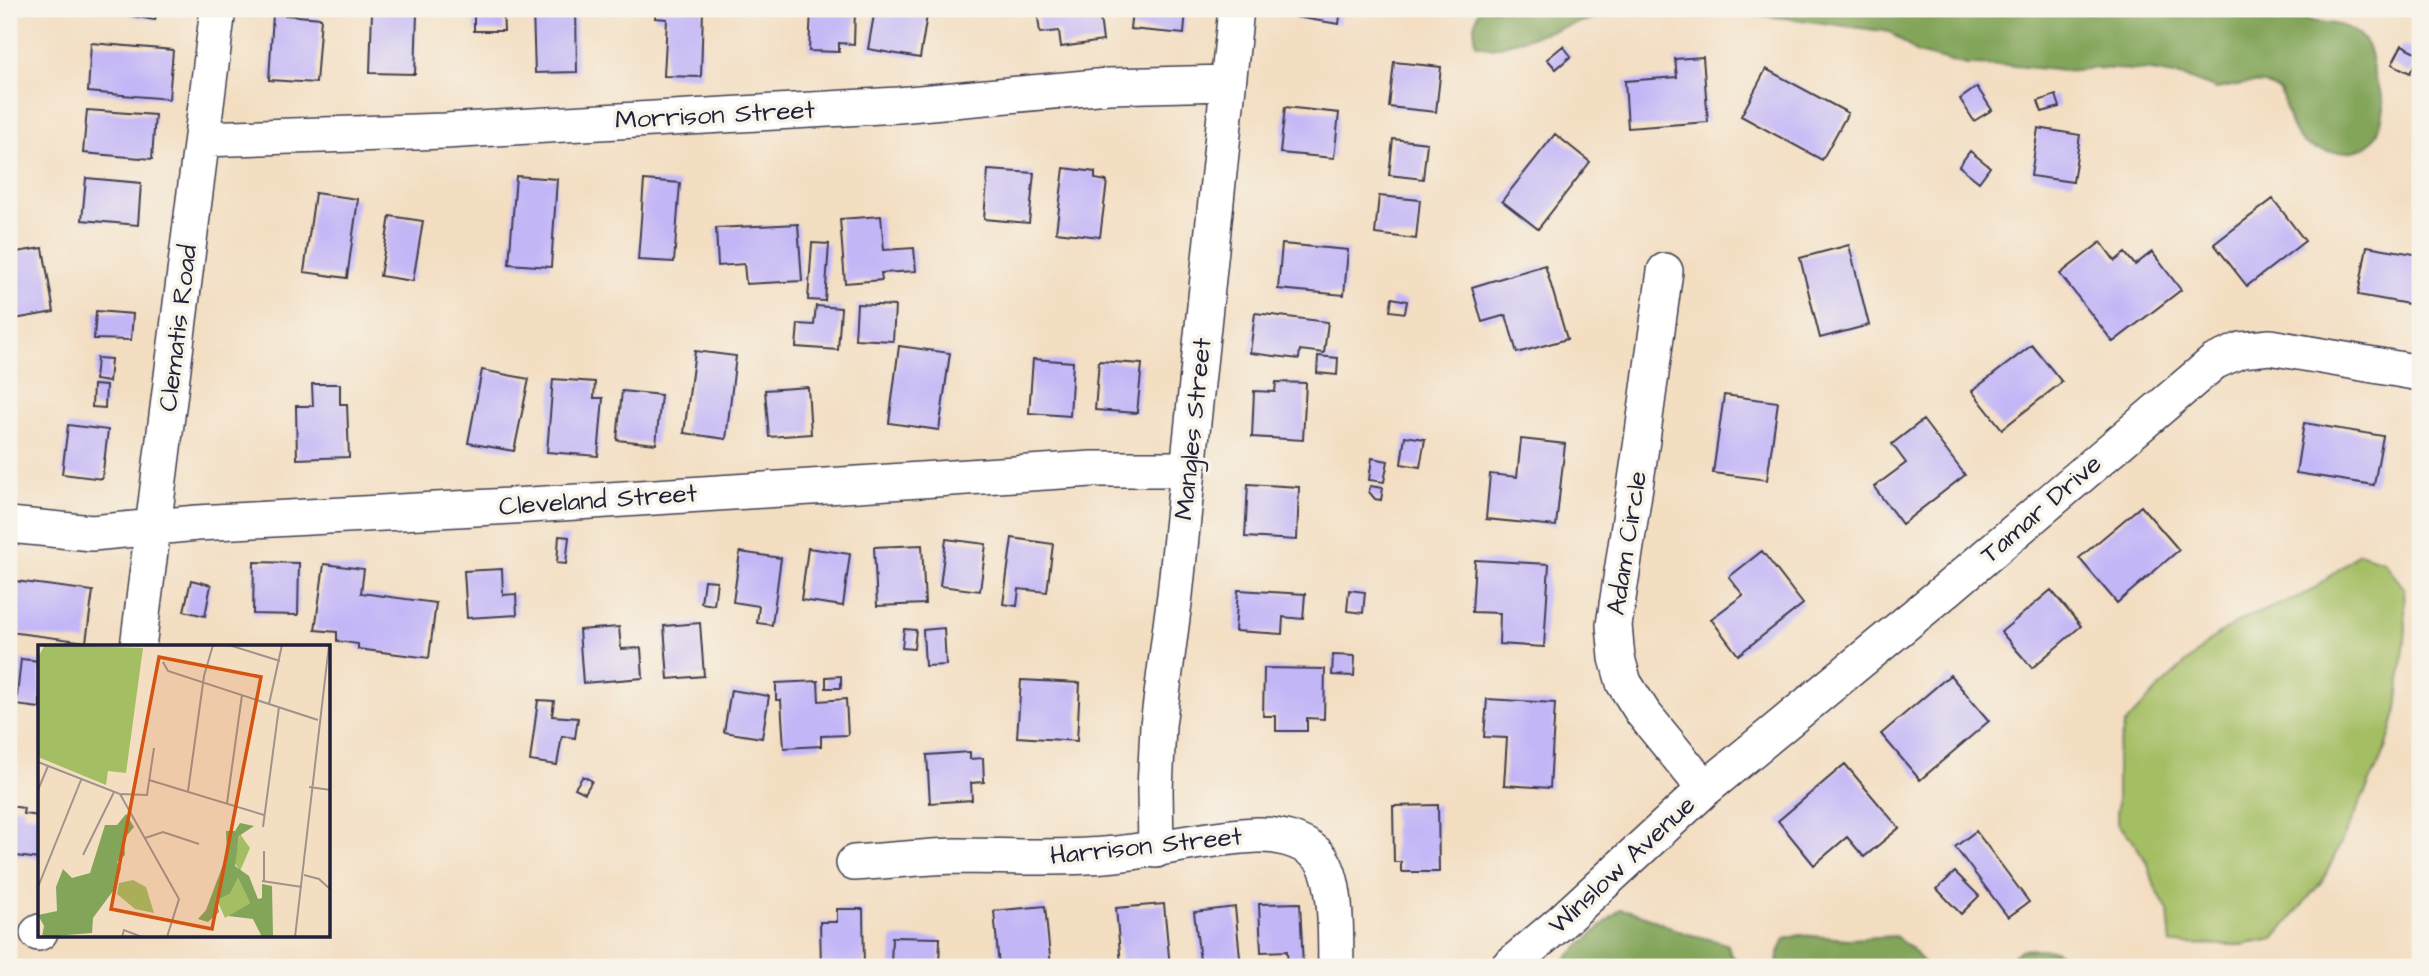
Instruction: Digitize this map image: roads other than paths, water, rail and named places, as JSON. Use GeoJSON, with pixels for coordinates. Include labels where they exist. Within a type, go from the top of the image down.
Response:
{"type":"FeatureCollection","features":[{"type":"Feature","properties":{"kind":"street","name":"Clematis Road"},"geometry":{"type":"LineString","coordinates":[[138,645],[218,9]]}},
{"type":"Feature","properties":{"kind":"street","name":"Mangles Street"},"geometry":{"type":"LineString","coordinates":[[1156,850],[1158,725],[1237,9]]}},
{"type":"Feature","properties":{"kind":"street","name":"Morrison Street"},"geometry":{"type":"LineString","coordinates":[[202,139],[445,131],[898,105],[1108,86],[1228,83]]}},
{"type":"Feature","properties":{"kind":"street","name":"Adam Circle"},"geometry":{"type":"LineString","coordinates":[[1665,271],[1614,625],[1617,658],[1629,691],[1643,713],[1704,789]]}},
{"type":"Feature","properties":{"kind":"street","name":"Tamar Drive"},"geometry":{"type":"LineString","coordinates":[[1704,789],[1944,592],[2214,362],[2241,350],[2270,347],[2420,373]]}},
{"type":"Feature","properties":{"kind":"street","name":"Cleveland Street"},"geometry":{"type":"LineString","coordinates":[[9,525],[92,533],[197,523],[1093,470],[1188,469]]}},
{"type":"Feature","properties":{"kind":"street","name":"Winslow Avenue"},"geometry":{"type":"LineString","coordinates":[[1508,967],[1561,922],[1704,789]]}},
{"type":"Feature","properties":{"kind":"street","name":"Harrison Street"},"geometry":{"type":"LineString","coordinates":[[854,863],[953,856],[1079,856],[1156,850],[1214,839],[1259,835],[1279,837],[1296,841],[1323,862],[1331,883],[1336,967]]}}]}
